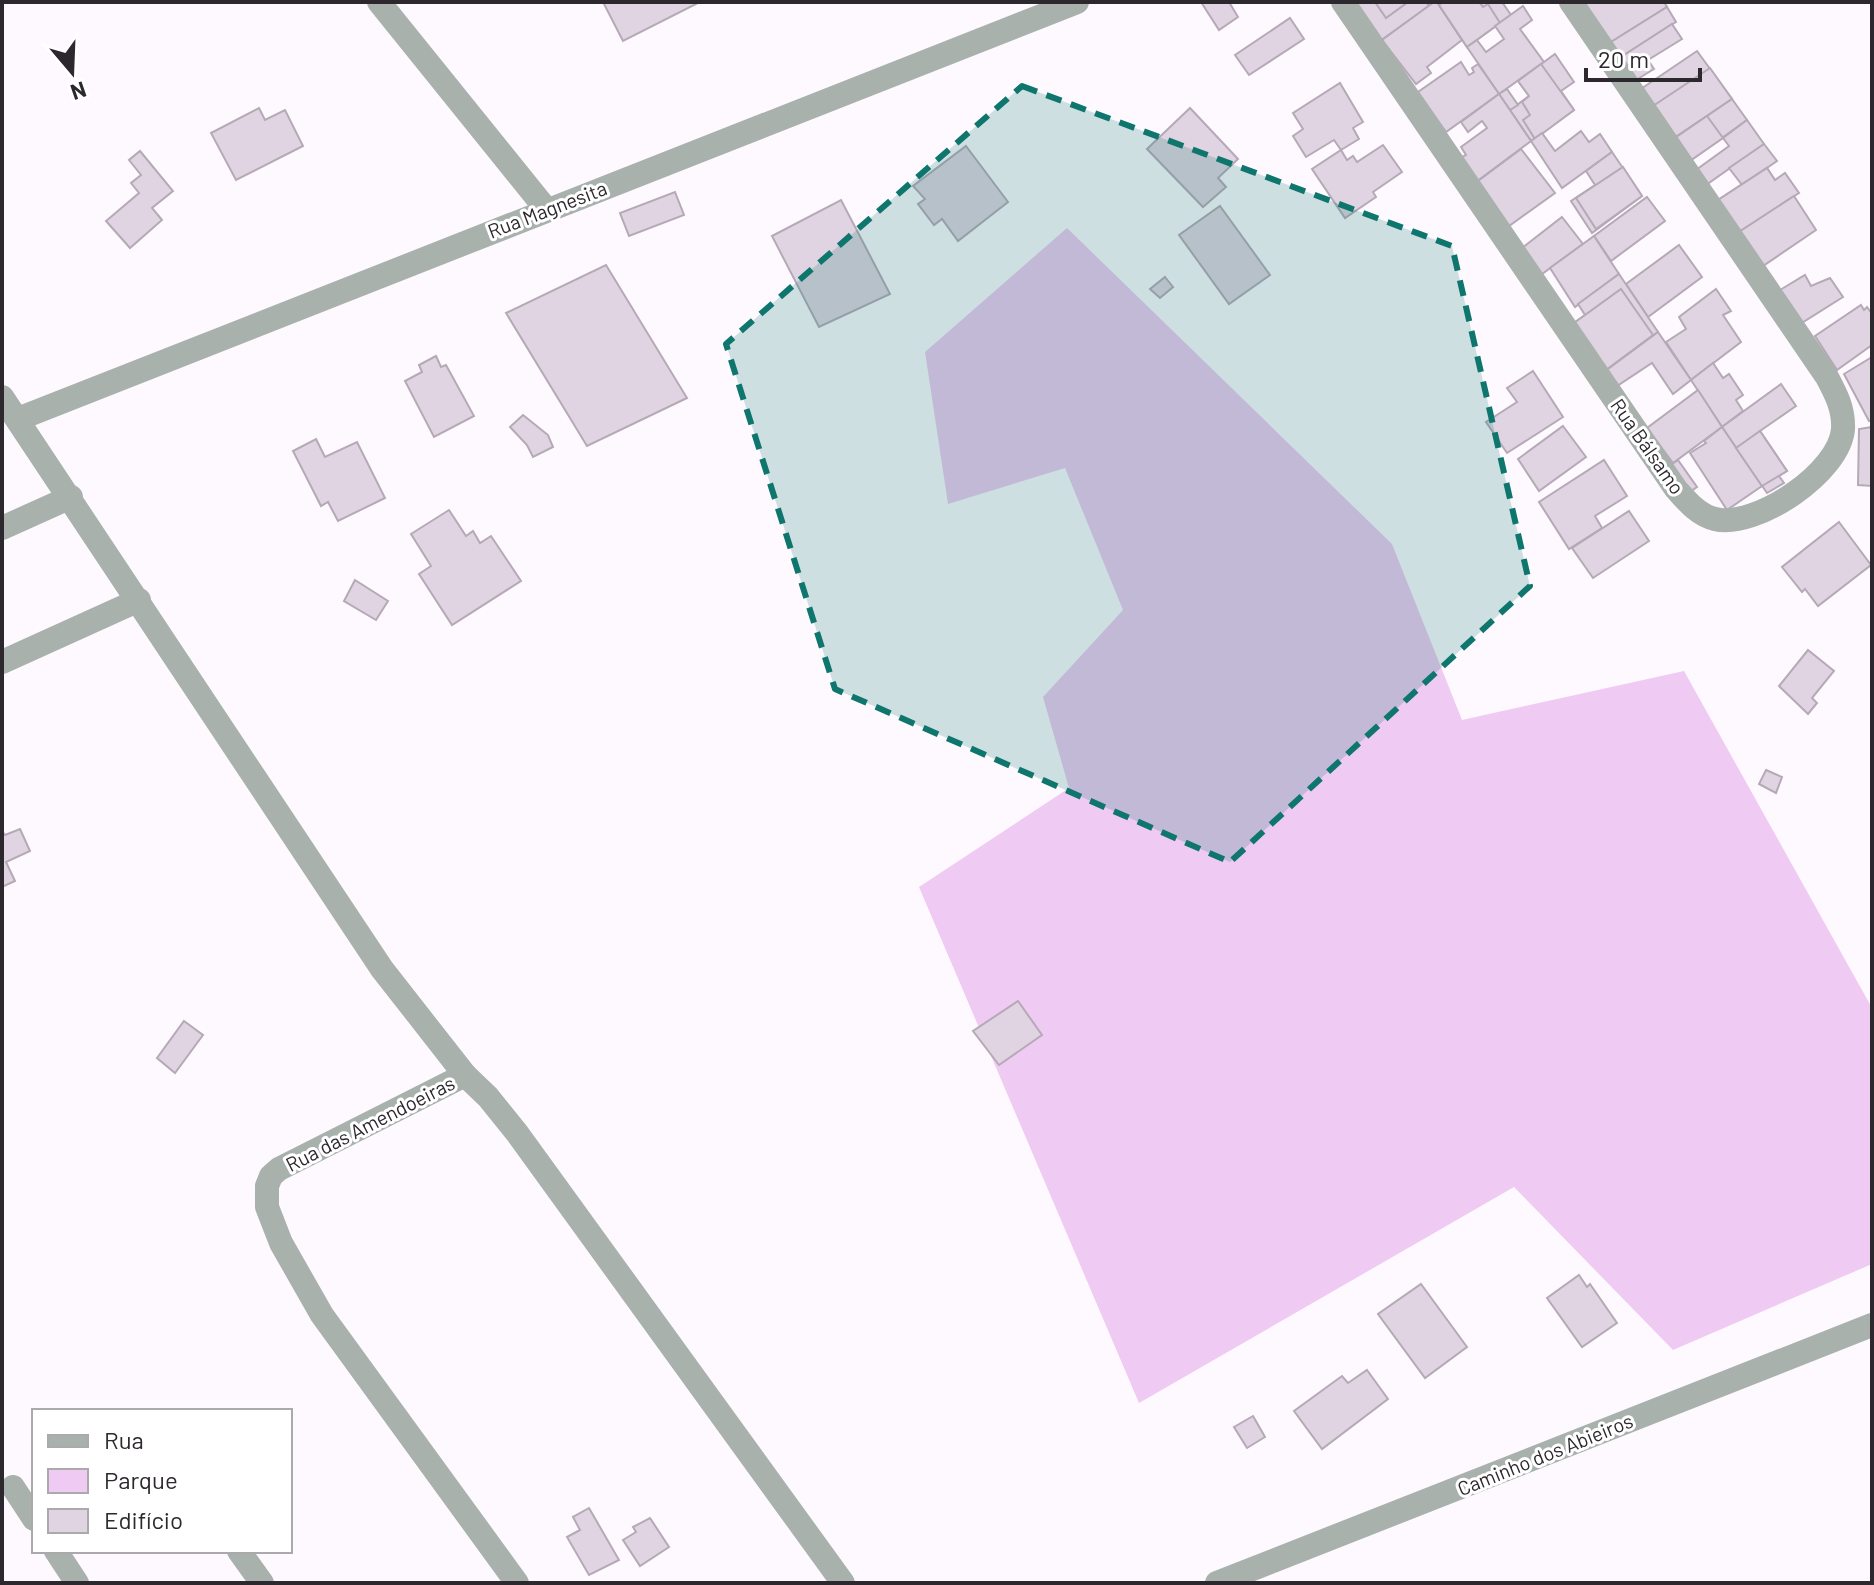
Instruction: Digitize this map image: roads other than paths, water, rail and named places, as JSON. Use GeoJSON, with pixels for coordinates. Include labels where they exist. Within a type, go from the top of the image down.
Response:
{"type":"FeatureCollection","features":[{"type":"Feature","properties":{"kind":"street"},"geometry":{"type":"LineString","coordinates":[[379,2],[546,209]]}},
{"type":"Feature","properties":{"kind":"street","name":"Rua Magnesita"},"geometry":{"type":"LineString","coordinates":[[18,419],[1043,8],[1077,2]]}},
{"type":"Feature","properties":{"kind":"street","name":"Rua Bálsamo"},"geometry":{"type":"LineString","coordinates":[[1343,2],[1676,489],[1694,508],[1715,519],[1741,519],[1767,509],[1809,482],[1833,456],[1843,432],[1841,403],[1827,377],[1571,2]]}},
{"type":"Feature","properties":{"kind":"street"},"geometry":{"type":"LineString","coordinates":[[2,397],[382,969],[465,1075]]}},
{"type":"Feature","properties":{"kind":"street"},"geometry":{"type":"LineString","coordinates":[[2,528],[71,497]]}},
{"type":"Feature","properties":{"kind":"street"},"geometry":{"type":"LineString","coordinates":[[2,662],[139,600]]}},
{"type":"Feature","properties":{"kind":"street","name":"Rua das Amendoeiras"},"geometry":{"type":"LineString","coordinates":[[517,1583],[322,1315],[281,1243],[267,1207],[271,1176],[279,1169],[465,1075],[488,1097],[517,1133],[843,1583]]}},
{"type":"Feature","properties":{"kind":"street","name":"Caminho dos Abieiros"},"geometry":{"type":"LineString","coordinates":[[1217,1583],[1872,1325]]}},
{"type":"Feature","properties":{"kind":"street"},"geometry":{"type":"LineString","coordinates":[[13,1487],[32,1516]]}},
{"type":"Feature","properties":{"kind":"street"},"geometry":{"type":"LineString","coordinates":[[57,1553],[77,1583]]}},
{"type":"Feature","properties":{"kind":"street"},"geometry":{"type":"LineString","coordinates":[[240,1553],[262,1583]]}}]}
